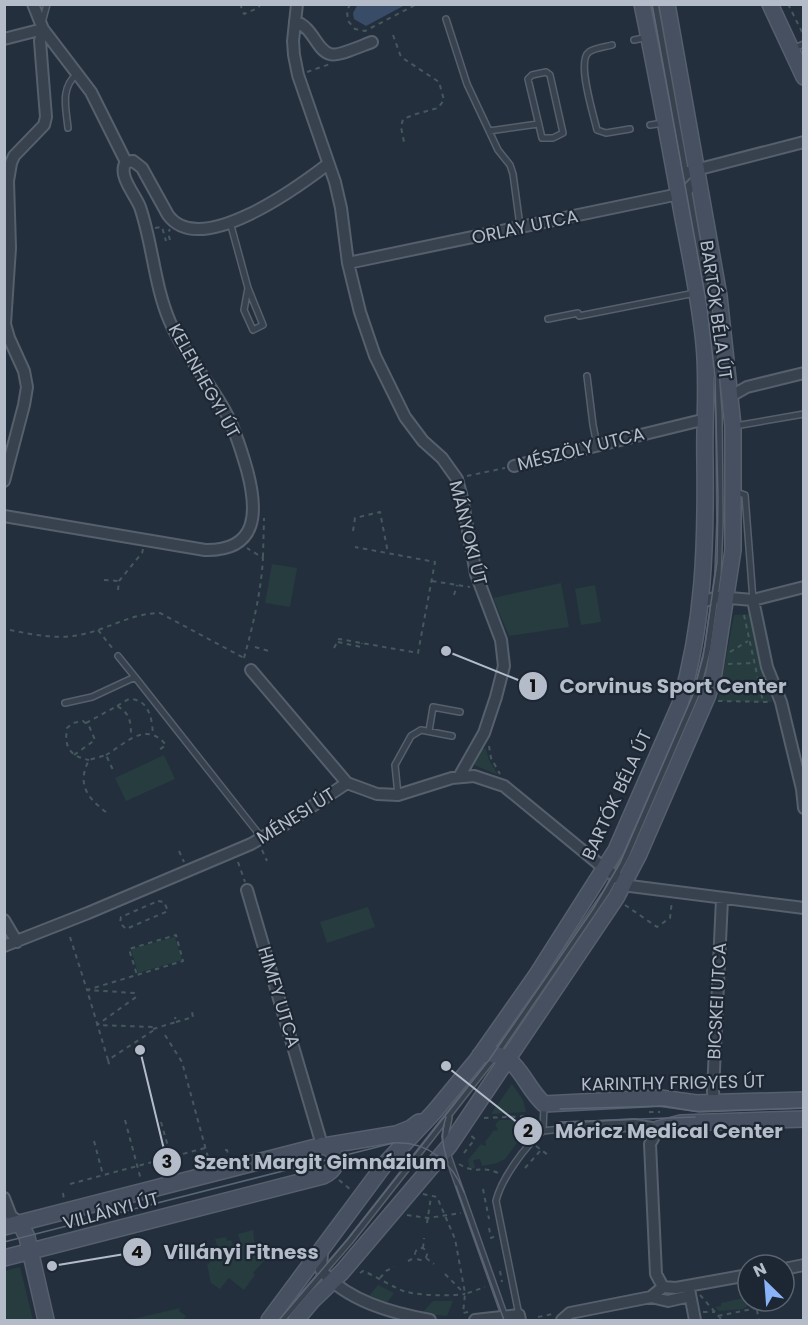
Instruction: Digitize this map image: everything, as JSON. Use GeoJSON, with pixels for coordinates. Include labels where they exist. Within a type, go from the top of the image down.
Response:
{"type":"FeatureCollection","features":[{"type":"Feature","properties":{"kind":"main road","name":"BARTÓK BÉLA ÚT"},"geometry":{"type":"LineString","coordinates":[[296,1320],[313,1300],[327,1277],[447,1149],[491,1058],[536,976],[615,876],[616,850],[680,704],[696,644],[733,550],[735,491],[733,426],[719,296],[687,182],[658,124],[650,36],[642,4]]}},
{"type":"Feature","properties":{"kind":"main road","name":"BARTÓK BÉLA ÚT"},"geometry":{"type":"LineString","coordinates":[[269,1320],[385,1164],[434,1112],[491,1058],[615,876],[698,719],[714,672],[715,599],[706,519],[707,378],[667,4]]}},
{"type":"Feature","properties":{"kind":"main road"},"geometry":{"type":"LineString","coordinates":[[770,4],[797,47],[804,77]]}},
{"type":"Feature","properties":{"kind":"main road"},"geometry":{"type":"LineString","coordinates":[[696,644],[697,673],[714,672]]}},
{"type":"Feature","properties":{"kind":"main road"},"geometry":{"type":"LineString","coordinates":[[491,1058],[544,1104]]}},
{"type":"Feature","properties":{"kind":"main road","name":"KARINTHY FRIGYES ÚT"},"geometry":{"type":"LineString","coordinates":[[544,1104],[660,1098],[696,1103],[804,1100]]}},
{"type":"Feature","properties":{"kind":"main road","name":"VILLÁNYI ÚT"},"geometry":{"type":"LineString","coordinates":[[4,1227],[322,1145],[396,1134],[411,1128],[434,1112]]}},
{"type":"Feature","properties":{"kind":"main road"},"geometry":{"type":"LineString","coordinates":[[658,1129],[681,1123],[804,1119]]}},
{"type":"Feature","properties":{"kind":"main road","name":"VILLÁNYI ÚT"},"geometry":{"type":"LineString","coordinates":[[4,1258],[320,1177],[334,1168],[336,1157],[332,1149],[322,1145]]}},
{"type":"Feature","properties":{"kind":"main road"},"geometry":{"type":"LineString","coordinates":[[20,1223],[31,1251],[46,1320]]}},
{"type":"Feature","properties":{"kind":"street"},"geometry":{"type":"LineString","coordinates":[[4,481],[27,387],[24,371],[5,324],[9,248],[9,172],[14,156],[44,125],[46,117],[40,41],[42,27],[33,4]]}},
{"type":"Feature","properties":{"kind":"street"},"geometry":{"type":"LineString","coordinates":[[297,4],[293,41],[298,75],[328,164]]}},
{"type":"Feature","properties":{"kind":"street"},"geometry":{"type":"LineString","coordinates":[[295,21],[304,24],[329,54],[337,54],[372,42]]}},
{"type":"Feature","properties":{"kind":"street"},"geometry":{"type":"LineString","coordinates":[[4,39],[42,27]]}},
{"type":"Feature","properties":{"kind":"street","name":"KELENHEGYI ÚT"},"geometry":{"type":"LineString","coordinates":[[42,27],[91,92],[126,162]]}},
{"type":"Feature","properties":{"kind":"street","name":"ORLAY UTCA"},"geometry":{"type":"LineString","coordinates":[[348,263],[521,228],[687,182],[804,142]]}},
{"type":"Feature","properties":{"kind":"street","name":"KELENHEGYI ÚT"},"geometry":{"type":"LineString","coordinates":[[126,162],[133,161],[142,168],[168,215],[179,226],[185,228],[206,227],[246,216],[285,195],[328,164]]}},
{"type":"Feature","properties":{"kind":"street","name":"KELENHEGYI ÚT"},"geometry":{"type":"LineString","coordinates":[[126,162],[123,166],[123,173],[140,207],[155,276],[169,318],[176,336],[220,403],[234,429],[255,508]]}},
{"type":"Feature","properties":{"kind":"street","name":"MÁNYOKI ÚT"},"geometry":{"type":"LineString","coordinates":[[328,164],[341,208],[354,292],[370,343],[396,400],[414,431],[442,458],[456,479],[462,498],[472,558],[501,640],[504,666],[496,697],[484,733],[459,777]]}},
{"type":"Feature","properties":{"kind":"street"},"geometry":{"type":"LineString","coordinates":[[731,396],[747,387],[804,373]]}},
{"type":"Feature","properties":{"kind":"street","name":"MÉSZÖLY UTCA"},"geometry":{"type":"LineString","coordinates":[[514,466],[706,419]]}},
{"type":"Feature","properties":{"kind":"street"},"geometry":{"type":"LineString","coordinates":[[4,516],[205,550],[221,550],[240,542],[249,530],[255,508]]}},
{"type":"Feature","properties":{"kind":"street"},"geometry":{"type":"LineString","coordinates":[[715,599],[753,600],[804,586]]}},
{"type":"Feature","properties":{"kind":"street"},"geometry":{"type":"LineString","coordinates":[[753,600],[767,668],[781,702],[802,789],[804,808]]}},
{"type":"Feature","properties":{"kind":"street"},"geometry":{"type":"LineString","coordinates":[[251,670],[347,783]]}},
{"type":"Feature","properties":{"kind":"street","name":"MÉNESI ÚT"},"geometry":{"type":"LineString","coordinates":[[4,946],[262,838],[347,783],[377,794],[398,795],[459,777],[474,776],[504,786],[615,876]]}},
{"type":"Feature","properties":{"kind":"street"},"geometry":{"type":"LineString","coordinates":[[615,876],[636,888],[804,908]]}},
{"type":"Feature","properties":{"kind":"street","name":"HIMFY UTCA"},"geometry":{"type":"LineString","coordinates":[[247,890],[322,1145]]}},
{"type":"Feature","properties":{"kind":"street","name":"BICSKEI UTCA"},"geometry":{"type":"LineString","coordinates":[[714,1102],[722,898]]}},
{"type":"Feature","properties":{"kind":"street"},"geometry":{"type":"LineString","coordinates":[[4,920],[17,942]]}},
{"type":"Feature","properties":{"kind":"street"},"geometry":{"type":"LineString","coordinates":[[561,1129],[634,1125],[658,1129],[650,1144],[656,1274],[663,1287]]}},
{"type":"Feature","properties":{"kind":"street"},"geometry":{"type":"LineString","coordinates":[[4,1198],[11,1216],[20,1223]]}},
{"type":"Feature","properties":{"kind":"street"},"geometry":{"type":"LineString","coordinates":[[322,1251],[320,1261],[327,1277],[342,1289],[372,1304],[408,1316],[430,1320]]}},
{"type":"Feature","properties":{"kind":"street"},"geometry":{"type":"LineString","coordinates":[[558,1317],[651,1297],[668,1301],[690,1289],[736,1278]]}},
{"type":"Feature","properties":{"kind":"street"},"geometry":{"type":"LineString","coordinates":[[651,1297],[663,1287],[690,1289]]}},
{"type":"Feature","properties":{"kind":"street"},"geometry":{"type":"LineString","coordinates":[[690,1289],[695,1320]]}},
{"type":"Feature","properties":{"kind":"street"},"geometry":{"type":"LineString","coordinates":[[473,1316],[519,1318]]}},
{"type":"Feature","properties":{"kind":"lane"},"geometry":{"type":"LineString","coordinates":[[42,27],[47,4]]}},
{"type":"Feature","properties":{"kind":"lane","name":"BARTÓK BÉLA ÚT"},"geometry":{"type":"LineString","coordinates":[[655,4],[710,306],[717,361],[720,522],[715,599]]}},
{"type":"Feature","properties":{"kind":"lane"},"geometry":{"type":"LineString","coordinates":[[446,19],[466,84],[498,150],[510,165],[521,228]]}},
{"type":"Feature","properties":{"kind":"lane"},"geometry":{"type":"LineString","coordinates":[[634,40],[650,36]]}},
{"type":"Feature","properties":{"kind":"lane"},"geometry":{"type":"LineString","coordinates":[[612,45],[589,51],[585,57],[585,80],[597,130],[606,134],[630,129]]}},
{"type":"Feature","properties":{"kind":"lane"},"geometry":{"type":"LineString","coordinates":[[546,72],[550,75],[563,133],[553,138],[542,138],[538,124],[528,80],[532,75],[546,72]]}},
{"type":"Feature","properties":{"kind":"lane"},"geometry":{"type":"LineString","coordinates":[[68,128],[66,90],[70,80],[78,74]]}},
{"type":"Feature","properties":{"kind":"lane"},"geometry":{"type":"LineString","coordinates":[[489,131],[538,124]]}},
{"type":"Feature","properties":{"kind":"lane"},"geometry":{"type":"LineString","coordinates":[[230,222],[248,288],[263,326],[253,330],[244,310],[248,288]]}},
{"type":"Feature","properties":{"kind":"lane"},"geometry":{"type":"LineString","coordinates":[[548,319],[578,313],[579,316],[697,293]]}},
{"type":"Feature","properties":{"kind":"lane"},"geometry":{"type":"LineString","coordinates":[[587,376],[597,445]]}},
{"type":"Feature","properties":{"kind":"lane"},"geometry":{"type":"LineString","coordinates":[[733,426],[804,414]]}},
{"type":"Feature","properties":{"kind":"lane"},"geometry":{"type":"LineString","coordinates":[[735,491],[745,495],[753,600]]}},
{"type":"Feature","properties":{"kind":"lane"},"geometry":{"type":"LineString","coordinates":[[118,656],[262,838]]}},
{"type":"Feature","properties":{"kind":"lane"},"geometry":{"type":"LineString","coordinates":[[65,703],[92,697],[135,677]]}},
{"type":"Feature","properties":{"kind":"lane"},"geometry":{"type":"LineString","coordinates":[[429,731],[433,707],[460,712]]}},
{"type":"Feature","properties":{"kind":"lane"},"geometry":{"type":"LineString","coordinates":[[398,795],[395,765],[411,736],[421,730],[452,736]]}},
{"type":"Feature","properties":{"kind":"lane","name":"BARTÓK BÉLA ÚT"},"geometry":{"type":"LineString","coordinates":[[282,1320],[327,1277],[350,1241],[510,1035],[615,876]]}},
{"type":"Feature","properties":{"kind":"lane"},"geometry":{"type":"LineString","coordinates":[[491,1058],[510,1035]]}},
{"type":"Feature","properties":{"kind":"lane"},"geometry":{"type":"LineString","coordinates":[[491,1058],[510,1035]]}},
{"type":"Feature","properties":{"kind":"lane"},"geometry":{"type":"LineString","coordinates":[[543,1131],[544,1104]]}},
{"type":"Feature","properties":{"kind":"lane"},"geometry":{"type":"LineString","coordinates":[[453,1111],[447,1127],[447,1149],[501,1319]]}},
{"type":"Feature","properties":{"kind":"lane"},"geometry":{"type":"LineString","coordinates":[[519,1318],[496,1201],[498,1190],[531,1143],[543,1131],[561,1129]]}},
{"type":"Feature","properties":{"kind":"path"},"geometry":{"type":"LineString","coordinates":[[240,4],[244,14],[258,8],[261,4]]}},
{"type":"Feature","properties":{"kind":"path"},"geometry":{"type":"LineString","coordinates":[[350,4],[347,11],[348,21],[355,29],[365,30],[417,4]]}},
{"type":"Feature","properties":{"kind":"path"},"geometry":{"type":"LineString","coordinates":[[788,4],[804,36]]}},
{"type":"Feature","properties":{"kind":"path"},"geometry":{"type":"LineString","coordinates":[[393,35],[401,57],[438,82],[444,100],[438,108],[403,119],[400,127],[404,142]]}},
{"type":"Feature","properties":{"kind":"path"},"geometry":{"type":"LineString","coordinates":[[298,75],[334,63],[337,54]]}},
{"type":"Feature","properties":{"kind":"path","name":"MÉSZÖLY UTCA"},"geometry":{"type":"LineString","coordinates":[[456,479],[514,466]]}},
{"type":"Feature","properties":{"kind":"path"},"geometry":{"type":"LineString","coordinates":[[10,630],[53,637],[71,637],[148,613],[160,613],[244,658],[262,583],[263,508],[255,508]]}},
{"type":"Feature","properties":{"kind":"path"},"geometry":{"type":"LineString","coordinates":[[353,531],[355,518],[380,512],[388,553]]}},
{"type":"Feature","properties":{"kind":"path"},"geometry":{"type":"LineString","coordinates":[[118,590],[118,581],[142,554],[145,540]]}},
{"type":"Feature","properties":{"kind":"path"},"geometry":{"type":"LineString","coordinates":[[240,542],[263,558]]}},
{"type":"Feature","properties":{"kind":"path"},"geometry":{"type":"LineString","coordinates":[[334,648],[339,639],[418,653],[435,562],[354,547]]}},
{"type":"Feature","properties":{"kind":"path"},"geometry":{"type":"LineString","coordinates":[[104,580],[118,581]]}},
{"type":"Feature","properties":{"kind":"path"},"geometry":{"type":"LineString","coordinates":[[432,581],[457,585],[454,596]]}},
{"type":"Feature","properties":{"kind":"path"},"geometry":{"type":"LineString","coordinates":[[744,615],[763,702]]}},
{"type":"Feature","properties":{"kind":"path"},"geometry":{"type":"LineString","coordinates":[[98,630],[118,656]]}},
{"type":"Feature","properties":{"kind":"path"},"geometry":{"type":"LineString","coordinates":[[727,653],[754,638]]}},
{"type":"Feature","properties":{"kind":"path"},"geometry":{"type":"LineString","coordinates":[[255,647],[269,651]]}},
{"type":"Feature","properties":{"kind":"path"},"geometry":{"type":"LineString","coordinates":[[714,672],[754,663]]}},
{"type":"Feature","properties":{"kind":"path"},"geometry":{"type":"LineString","coordinates":[[153,736],[150,712],[140,701],[129,699],[86,723],[83,721],[73,723],[67,728],[65,739],[74,755],[89,760],[106,755],[122,746],[130,737],[140,734],[153,736],[166,745],[159,750]]}},
{"type":"Feature","properties":{"kind":"path"},"geometry":{"type":"LineString","coordinates":[[718,701],[781,702]]}},
{"type":"Feature","properties":{"kind":"path"},"geometry":{"type":"LineString","coordinates":[[117,706],[127,713],[130,720],[130,737]]}},
{"type":"Feature","properties":{"kind":"path"},"geometry":{"type":"LineString","coordinates":[[74,755],[95,740],[86,723]]}},
{"type":"Feature","properties":{"kind":"path"},"geometry":{"type":"LineString","coordinates":[[489,748],[499,773]]}},
{"type":"Feature","properties":{"kind":"path"},"geometry":{"type":"LineString","coordinates":[[106,755],[113,770]]}},
{"type":"Feature","properties":{"kind":"path"},"geometry":{"type":"LineString","coordinates":[[89,760],[83,772],[82,782],[90,797],[106,812]]}},
{"type":"Feature","properties":{"kind":"path"},"geometry":{"type":"LineString","coordinates":[[235,850],[247,890]]}},
{"type":"Feature","properties":{"kind":"path"},"geometry":{"type":"LineString","coordinates":[[262,850],[267,861]]}},
{"type":"Feature","properties":{"kind":"path"},"geometry":{"type":"LineString","coordinates":[[179,851],[183,859]]}},
{"type":"Feature","properties":{"kind":"path"},"geometry":{"type":"LineString","coordinates":[[158,901],[164,902],[168,911],[126,929],[120,923],[121,917],[158,901]]}},
{"type":"Feature","properties":{"kind":"path"},"geometry":{"type":"LineString","coordinates":[[625,905],[657,927],[670,918],[671,910]]}},
{"type":"Feature","properties":{"kind":"path"},"geometry":{"type":"LineString","coordinates":[[87,990],[137,975],[183,961],[176,935],[129,949],[137,975]]}},
{"type":"Feature","properties":{"kind":"path"},"geometry":{"type":"LineString","coordinates":[[70,937],[110,1068]]}},
{"type":"Feature","properties":{"kind":"path"},"geometry":{"type":"LineString","coordinates":[[87,990],[135,993],[136,997],[98,1025]]}},
{"type":"Feature","properties":{"kind":"path"},"geometry":{"type":"LineString","coordinates":[[98,1025],[153,1029],[193,1017],[192,1012]]}},
{"type":"Feature","properties":{"kind":"path"},"geometry":{"type":"LineString","coordinates":[[175,1017],[176,1022]]}},
{"type":"Feature","properties":{"kind":"path"},"geometry":{"type":"LineString","coordinates":[[108,1060],[153,1029]]}},
{"type":"Feature","properties":{"kind":"path"},"geometry":{"type":"LineString","coordinates":[[165,1035],[182,1062],[210,1162]]}},
{"type":"Feature","properties":{"kind":"path"},"geometry":{"type":"LineString","coordinates":[[649,1112],[660,1112]]}},
{"type":"Feature","properties":{"kind":"path"},"geometry":{"type":"LineString","coordinates":[[481,1118],[530,1116]]}},
{"type":"Feature","properties":{"kind":"path"},"geometry":{"type":"LineString","coordinates":[[125,1120],[141,1180]]}},
{"type":"Feature","properties":{"kind":"path"},"geometry":{"type":"LineString","coordinates":[[161,1122],[171,1157]]}},
{"type":"Feature","properties":{"kind":"path"},"geometry":{"type":"LineString","coordinates":[[464,1153],[475,1139],[470,1135]]}},
{"type":"Feature","properties":{"kind":"path"},"geometry":{"type":"LineString","coordinates":[[94,1141],[103,1176]]}},
{"type":"Feature","properties":{"kind":"path"},"geometry":{"type":"LineString","coordinates":[[531,1143],[548,1155]]}},
{"type":"Feature","properties":{"kind":"path"},"geometry":{"type":"LineString","coordinates":[[70,1184],[205,1148]]}},
{"type":"Feature","properties":{"kind":"path"},"geometry":{"type":"LineString","coordinates":[[225,1150],[227,1150],[228,1157]]}},
{"type":"Feature","properties":{"kind":"path"},"geometry":{"type":"LineString","coordinates":[[525,1168],[541,1150]]}},
{"type":"Feature","properties":{"kind":"path"},"geometry":{"type":"LineString","coordinates":[[352,1165],[366,1162]]}},
{"type":"Feature","properties":{"kind":"path"},"geometry":{"type":"LineString","coordinates":[[457,1162],[471,1171],[489,1169],[506,1178]]}},
{"type":"Feature","properties":{"kind":"path"},"geometry":{"type":"LineString","coordinates":[[339,1180],[352,1191]]}},
{"type":"Feature","properties":{"kind":"path"},"geometry":{"type":"LineString","coordinates":[[483,1189],[489,1219]]}},
{"type":"Feature","properties":{"kind":"path"},"geometry":{"type":"LineString","coordinates":[[419,1191],[422,1194],[437,1197],[445,1215],[455,1239],[465,1294],[463,1313],[473,1316]]}},
{"type":"Feature","properties":{"kind":"path"},"geometry":{"type":"LineString","coordinates":[[63,1193],[64,1200]]}},
{"type":"Feature","properties":{"kind":"path"},"geometry":{"type":"LineString","coordinates":[[427,1223],[432,1194]]}},
{"type":"Feature","properties":{"kind":"path"},"geometry":{"type":"LineString","coordinates":[[404,1215],[428,1216],[462,1213]]}},
{"type":"Feature","properties":{"kind":"path"},"geometry":{"type":"LineString","coordinates":[[489,1228],[491,1238],[495,1237],[493,1227]]}},
{"type":"Feature","properties":{"kind":"path"},"geometry":{"type":"LineString","coordinates":[[424,1238],[423,1248],[427,1252],[426,1258]]}},
{"type":"Feature","properties":{"kind":"path"},"geometry":{"type":"LineString","coordinates":[[416,1257],[417,1249],[423,1248]]}},
{"type":"Feature","properties":{"kind":"path"},"geometry":{"type":"LineString","coordinates":[[416,1257],[421,1260],[426,1258]]}},
{"type":"Feature","properties":{"kind":"path"},"geometry":{"type":"LineString","coordinates":[[408,1260],[416,1257]]}},
{"type":"Feature","properties":{"kind":"path"},"geometry":{"type":"LineString","coordinates":[[426,1258],[434,1264]]}},
{"type":"Feature","properties":{"kind":"path"},"geometry":{"type":"LineString","coordinates":[[380,1278],[394,1267]]}},
{"type":"Feature","properties":{"kind":"path"},"geometry":{"type":"LineString","coordinates":[[357,1274],[363,1271],[405,1291],[448,1296],[465,1294],[488,1286]]}},
{"type":"Feature","properties":{"kind":"path"},"geometry":{"type":"LineString","coordinates":[[445,1274],[465,1294]]}},
{"type":"Feature","properties":{"kind":"path"},"geometry":{"type":"LineString","coordinates":[[690,1289],[722,1320]]}},
{"type":"Feature","properties":{"kind":"path"},"geometry":{"type":"LineString","coordinates":[[718,1316],[736,1312]]}},
{"type":"Feature","properties":{"kind":"path"},"geometry":{"type":"LineString","coordinates":[[538,1317],[558,1317]]}},
{"type":"Feature","properties":{"kind":"green space"},"geometry":{"type":"Polygon","coordinates":[[[272,564],[297,568],[290,607],[265,603],[272,564]]]}},
{"type":"Feature","properties":{"kind":"green space"},"geometry":{"type":"Polygon","coordinates":[[[561,583],[569,627],[509,636],[493,598],[561,583]]]}},
{"type":"Feature","properties":{"kind":"green space"},"geometry":{"type":"Polygon","coordinates":[[[595,585],[601,622],[581,625],[575,589],[595,585]]]}},
{"type":"Feature","properties":{"kind":"green space"},"geometry":{"type":"Polygon","coordinates":[[[751,614],[772,702],[718,701],[734,615],[751,614]]]}},
{"type":"Feature","properties":{"kind":"green space"},"geometry":{"type":"Polygon","coordinates":[[[482,748],[486,749],[489,760],[498,775],[472,764],[482,748]]]}},
{"type":"Feature","properties":{"kind":"green space"},"geometry":{"type":"Polygon","coordinates":[[[164,755],[175,779],[126,801],[115,778],[164,755]]]}},
{"type":"Feature","properties":{"kind":"green space"},"geometry":{"type":"Polygon","coordinates":[[[368,907],[375,927],[327,943],[320,922],[368,907]]]}},
{"type":"Feature","properties":{"kind":"green space"},"geometry":{"type":"Polygon","coordinates":[[[175,937],[182,960],[138,973],[131,949],[175,937]]]}},
{"type":"Feature","properties":{"kind":"green space"},"geometry":{"type":"Polygon","coordinates":[[[512,1084],[523,1100],[526,1112],[491,1114],[512,1084]]]}},
{"type":"Feature","properties":{"kind":"green space"},"geometry":{"type":"Polygon","coordinates":[[[499,1120],[524,1120],[526,1122],[523,1135],[505,1159],[482,1166],[480,1159],[473,1160],[475,1168],[470,1169],[468,1160],[481,1144],[485,1146],[485,1142],[494,1130],[498,1129],[495,1125],[499,1120]]]}},
{"type":"Feature","properties":{"kind":"green space"},"geometry":{"type":"Polygon","coordinates":[[[253,1230],[255,1247],[258,1245],[270,1254],[253,1273],[255,1275],[244,1290],[229,1278],[220,1289],[211,1283],[207,1264],[210,1263],[209,1258],[220,1255],[215,1239],[226,1237],[227,1241],[231,1240],[233,1246],[241,1244],[238,1234],[253,1230]]]}},
{"type":"Feature","properties":{"kind":"green space"},"geometry":{"type":"Polygon","coordinates":[[[20,1267],[33,1320],[5,1320],[5,1271],[20,1267]]]}},
{"type":"Feature","properties":{"kind":"green space"},"geometry":{"type":"Polygon","coordinates":[[[378,1285],[394,1293],[386,1304],[369,1296],[378,1285]]]}},
{"type":"Feature","properties":{"kind":"green space"},"geometry":{"type":"Polygon","coordinates":[[[736,1300],[736,1310],[719,1311],[715,1307],[721,1306],[721,1303],[736,1300]]]}},
{"type":"Feature","properties":{"kind":"green space"},"geometry":{"type":"Polygon","coordinates":[[[433,1301],[453,1301],[447,1316],[421,1314],[433,1301]]]}},
{"type":"Feature","properties":{"kind":"green space"},"geometry":{"type":"Polygon","coordinates":[[[180,1308],[179,1311],[186,1316],[183,1320],[129,1320],[180,1308]]]}},
{"type":"Feature","properties":{"kind":"water"},"geometry":{"type":"Polygon","coordinates":[[[358,4],[405,5],[366,26],[354,19],[353,13],[358,4]]]}},
{"type":"Feature","properties":{"kind":"tram line"},"geometry":{"type":"LineString","coordinates":[[279,1320],[348,1239],[489,1060],[593,909],[620,863],[692,697],[703,657],[717,562],[715,377],[707,306],[652,4]]}},
{"type":"Feature","properties":{"kind":"tram line"},"geometry":{"type":"LineString","coordinates":[[560,1109],[664,1106],[699,1112],[804,1108]]}},
{"type":"Feature","properties":{"kind":"tram line"},"geometry":{"type":"LineString","coordinates":[[446,1117],[443,1140],[448,1163]]}},
{"type":"Feature","properties":{"kind":"tram line"},"geometry":{"type":"LineString","coordinates":[[560,1122],[695,1117]]}},
{"type":"Feature","properties":{"kind":"tram line"},"geometry":{"type":"LineString","coordinates":[[4,1242],[393,1143],[417,1146],[437,1156],[453,1171],[464,1192]]}},
{"type":"Feature","properties":{"kind":"tram line"},"geometry":{"type":"LineString","coordinates":[[456,1186],[504,1320]]}},
{"type":"Feature","properties":{"kind":"place","name":"Corvinus Sport Center"},"geometry":{"type":"Point","coordinates":[446,651]}},
{"type":"Feature","properties":{"kind":"place","name":"Szent Margit Gimnázium"},"geometry":{"type":"Point","coordinates":[140,1050]}},
{"type":"Feature","properties":{"kind":"place","name":"Móricz Medical Center"},"geometry":{"type":"Point","coordinates":[446,1066]}},
{"type":"Feature","properties":{"kind":"place","name":"Villányi Fitness"},"geometry":{"type":"Point","coordinates":[52,1266]}}]}
